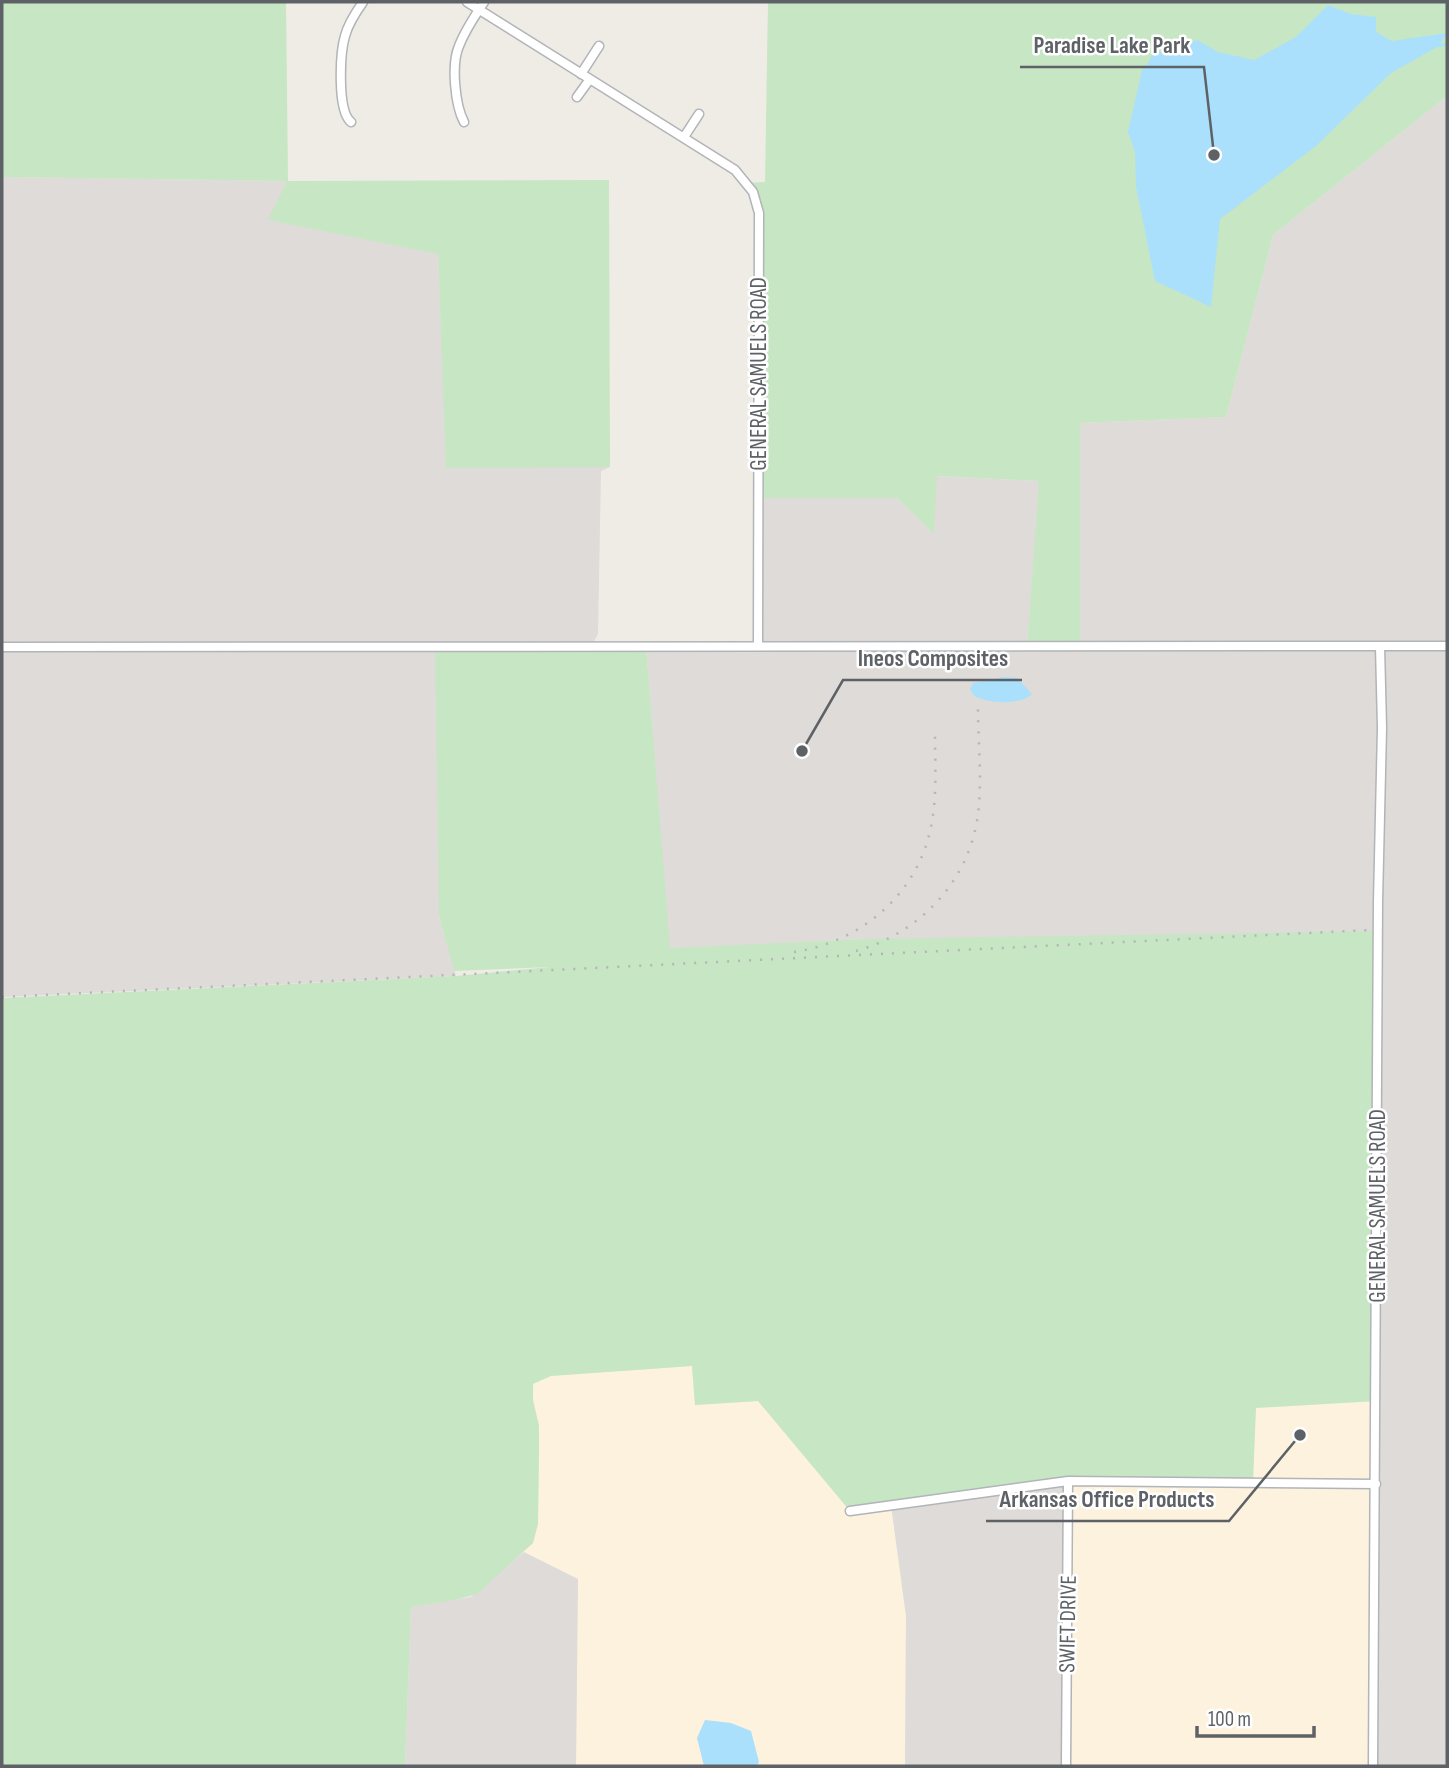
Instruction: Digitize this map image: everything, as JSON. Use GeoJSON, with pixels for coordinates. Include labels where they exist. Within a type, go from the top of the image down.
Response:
{"type":"FeatureCollection","features":[{"type":"Feature","properties":{"kind":"street"},"geometry":{"type":"LineString","coordinates":[[351,122],[345,117],[342,106],[343,44],[348,27],[363,2]]}},
{"type":"Feature","properties":{"kind":"street","name":"GENERAL SAMUELS ROAD"},"geometry":{"type":"LineString","coordinates":[[467,2],[482,5],[581,74],[684,137],[740,175],[753,192],[759,213],[758,645]]}},
{"type":"Feature","properties":{"kind":"street"},"geometry":{"type":"LineString","coordinates":[[464,122],[456,99],[457,48],[482,5]]}},
{"type":"Feature","properties":{"kind":"street"},"geometry":{"type":"LineString","coordinates":[[581,74],[599,46]]}},
{"type":"Feature","properties":{"kind":"street"},"geometry":{"type":"LineString","coordinates":[[578,97],[590,79]]}},
{"type":"Feature","properties":{"kind":"street"},"geometry":{"type":"LineString","coordinates":[[684,137],[699,114]]}},
{"type":"Feature","properties":{"kind":"street","name":"GENERAL SAMUELS ROAD"},"geometry":{"type":"LineString","coordinates":[[1373,1766],[1378,902],[1382,728],[1380,646]]}},
{"type":"Feature","properties":{"kind":"street"},"geometry":{"type":"LineString","coordinates":[[2,647],[1447,646]]}},
{"type":"Feature","properties":{"kind":"street"},"geometry":{"type":"LineString","coordinates":[[850,1511],[1068,1482],[1376,1484]]}},
{"type":"Feature","properties":{"kind":"street","name":"SWIFT DRIVE"},"geometry":{"type":"LineString","coordinates":[[1066,1766],[1068,1482]]}},
{"type":"Feature","properties":{"kind":"shaded area"},"geometry":{"type":"Polygon","coordinates":[[[1447,96],[1447,1766],[1373,1766],[1377,1183],[865,939],[669,949],[646,646],[758,645],[757,498],[897,498],[934,533],[936,476],[1040,481],[1027,645],[1080,483],[1079,423],[1226,417],[1273,235],[1447,96]]]}},
{"type":"Feature","properties":{"kind":"shaded area"},"geometry":{"type":"Polygon","coordinates":[[[2,177],[287,181],[269,220],[438,253],[447,467],[610,467],[601,471],[598,634],[439,916],[456,976],[2,997],[2,177]]]}},
{"type":"Feature","properties":{"kind":"shaded area"},"geometry":{"type":"Polygon","coordinates":[[[692,1366],[695,1405],[758,1401],[850,1511],[891,1505],[906,1616],[905,1766],[576,1766],[578,1579],[521,1553],[533,1543],[538,1524],[539,1426],[533,1400],[534,1377],[692,1366]]]}},
{"type":"Feature","properties":{"kind":"shaded area"},"geometry":{"type":"Polygon","coordinates":[[[1376,1401],[1373,1766],[1066,1766],[1068,1481],[1253,1482],[1255,1408],[1376,1401]]]}},
{"type":"Feature","properties":{"kind":"shaded area"},"geometry":{"type":"Polygon","coordinates":[[[1068,1481],[1066,1766],[905,1766],[906,1616],[891,1505],[1068,1481]]]}},
{"type":"Feature","properties":{"kind":"shaded area"},"geometry":{"type":"Polygon","coordinates":[[[524,1552],[578,1579],[576,1766],[405,1766],[411,1607],[471,1597],[524,1552]]]}},
{"type":"Feature","properties":{"kind":"green space"},"geometry":{"type":"Polygon","coordinates":[[[2,2],[286,2],[288,181],[609,180],[610,467],[446,468],[438,254],[268,220],[287,181],[2,177],[2,2]]]}},
{"type":"Feature","properties":{"kind":"green space"},"geometry":{"type":"Polygon","coordinates":[[[768,2],[1447,2],[1447,96],[1273,235],[1226,417],[1080,423],[1080,646],[1027,646],[1039,481],[937,476],[934,534],[897,498],[757,498],[759,213],[747,183],[765,182],[768,2]]]}},
{"type":"Feature","properties":{"kind":"green space"},"geometry":{"type":"Polygon","coordinates":[[[435,646],[646,646],[670,948],[865,939],[1378,931],[1376,1401],[1256,1408],[1253,1483],[1068,1481],[850,1511],[758,1401],[695,1405],[692,1366],[551,1376],[533,1384],[533,1400],[539,1426],[539,1454],[538,1524],[533,1543],[477,1594],[411,1607],[405,1766],[2,1766],[2,998],[456,976],[550,967],[454,971],[439,916],[435,646]]]}},
{"type":"Feature","properties":{"kind":"water"},"geometry":{"type":"Polygon","coordinates":[[[1328,5],[1351,14],[1376,17],[1376,32],[1392,41],[1447,33],[1439,46],[1391,73],[1316,146],[1220,219],[1211,307],[1155,281],[1136,187],[1135,152],[1128,132],[1143,66],[1147,65],[1152,55],[1198,40],[1218,52],[1254,60],[1296,37],[1328,5]]]}},
{"type":"Feature","properties":{"kind":"water"},"geometry":{"type":"Polygon","coordinates":[[[1004,677],[1017,678],[1032,694],[1012,702],[995,702],[974,696],[970,689],[973,683],[1004,677]]]}},
{"type":"Feature","properties":{"kind":"water"},"geometry":{"type":"Polygon","coordinates":[[[705,1720],[731,1723],[751,1731],[759,1762],[757,1766],[704,1766],[697,1738],[705,1720]]]}},
{"type":"Feature","properties":{"kind":"waterway"},"geometry":{"type":"LineString","coordinates":[[1439,46],[1447,44]]}},
{"type":"Feature","properties":{"kind":"railway"},"geometry":{"type":"LineString","coordinates":[[856,951],[899,933],[918,919],[950,886],[962,866],[971,844],[979,807],[978,708]]}},
{"type":"Feature","properties":{"kind":"railway"},"geometry":{"type":"LineString","coordinates":[[794,952],[843,937],[865,925],[902,891],[916,870],[926,846],[934,810],[935,735]]}},
{"type":"Feature","properties":{"kind":"railway"},"geometry":{"type":"LineString","coordinates":[[2,997],[1369,930]]}},
{"type":"Feature","properties":{"kind":"place","name":"Paradise Lake Park"},"geometry":{"type":"Point","coordinates":[1214,155]}},
{"type":"Feature","properties":{"kind":"place","name":"Ineos Composites"},"geometry":{"type":"Point","coordinates":[802,751]}},
{"type":"Feature","properties":{"kind":"place","name":"Arkansas Office Products"},"geometry":{"type":"Point","coordinates":[1300,1435]}}]}
